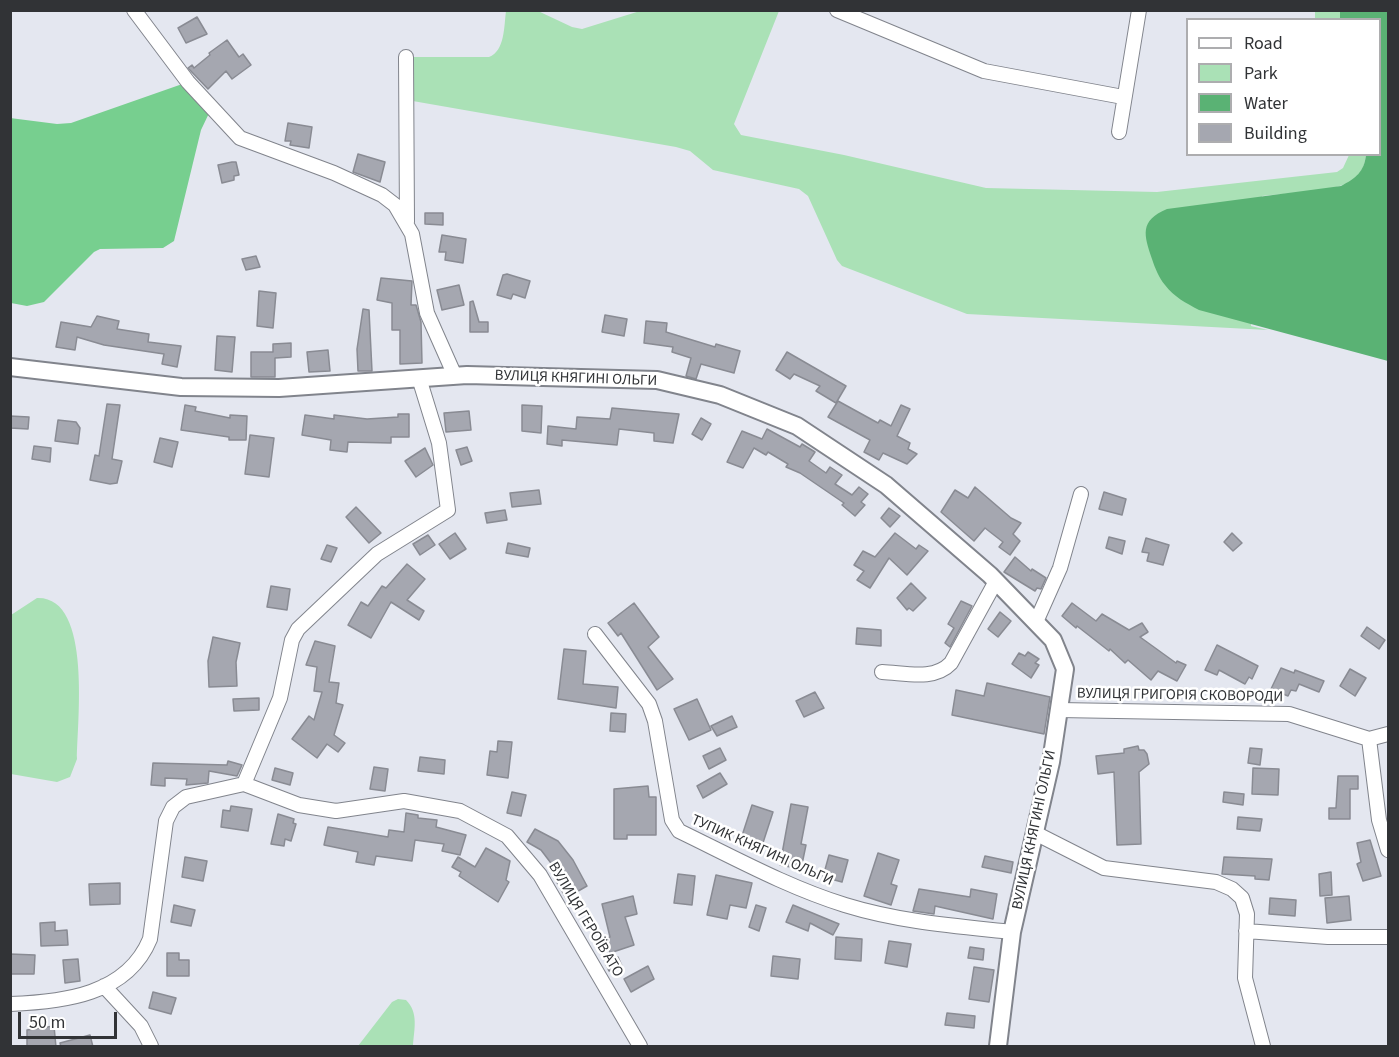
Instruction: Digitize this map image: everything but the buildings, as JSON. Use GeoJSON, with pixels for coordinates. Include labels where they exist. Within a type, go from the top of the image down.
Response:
{"type":"FeatureCollection","features":[{"type":"Feature","properties":{"kind":"street"},"geometry":{"type":"LineString","coordinates":[[134,10],[188,82],[240,138],[334,173],[372,190],[395,205],[407,222],[414,240],[427,313],[455,376]]}},
{"type":"Feature","properties":{"kind":"street"},"geometry":{"type":"LineString","coordinates":[[837,10],[984,70],[1123,97]]}},
{"type":"Feature","properties":{"kind":"street"},"geometry":{"type":"LineString","coordinates":[[1119,132],[1139,10]]}},
{"type":"Feature","properties":{"kind":"street"},"geometry":{"type":"LineString","coordinates":[[406,57],[407,222]]}},
{"type":"Feature","properties":{"kind":"street","name":"ВУЛИЦЯ КНЯГИНІ ОЛЬГИ"},"geometry":{"type":"LineString","coordinates":[[10,367],[181,387],[279,388],[455,376],[657,380],[695,387],[747,404],[797,426],[886,485],[996,581],[1036,622],[1053,640],[1065,669],[1051,762],[1012,932],[998,1047]]}},
{"type":"Feature","properties":{"kind":"street"},"geometry":{"type":"LineString","coordinates":[[10,1004],[58,1001],[104,986],[120,978],[137,962],[150,939],[166,821],[170,811],[186,797],[243,784],[280,698],[292,640],[298,629],[377,554],[448,510],[439,443],[419,378]]}},
{"type":"Feature","properties":{"kind":"street"},"geometry":{"type":"LineString","coordinates":[[1036,622],[1060,568],[1082,494]]}},
{"type":"Feature","properties":{"kind":"street"},"geometry":{"type":"LineString","coordinates":[[882,672],[927,674],[944,670],[951,663],[996,581]]}},
{"type":"Feature","properties":{"kind":"street","name":"ТУПИК КНЯГИНІ ОЛЬГИ"},"geometry":{"type":"LineString","coordinates":[[595,634],[649,704],[672,820],[678,831],[806,892],[846,906],[903,920],[1012,932]]}},
{"type":"Feature","properties":{"kind":"street","name":"ВУЛИЦЯ ГРИГОРІЯ СКОВОРОДИ"},"geometry":{"type":"LineString","coordinates":[[1059,710],[1289,714],[1369,740]]}},
{"type":"Feature","properties":{"kind":"street"},"geometry":{"type":"LineString","coordinates":[[1389,734],[1369,740],[1379,820],[1389,850]]}},
{"type":"Feature","properties":{"kind":"street","name":"ВУЛИЦЯ ГЕРОЇВ АТО"},"geometry":{"type":"LineString","coordinates":[[243,784],[299,805],[336,811],[404,801],[460,811],[507,836],[540,875],[640,1047]]}},
{"type":"Feature","properties":{"kind":"street"},"geometry":{"type":"LineString","coordinates":[[1035,833],[1104,868],[1216,882],[1232,889],[1242,898],[1247,914],[1245,978],[1263,1047]]}},
{"type":"Feature","properties":{"kind":"street"},"geometry":{"type":"LineString","coordinates":[[1246,931],[1328,937],[1389,937]]}},
{"type":"Feature","properties":{"kind":"street"},"geometry":{"type":"LineString","coordinates":[[104,986],[141,1026],[152,1047]]}},
{"type":"Feature","properties":{"kind":"green space"},"geometry":{"type":"Polygon","coordinates":[[[506,11],[538,11],[572,27],[582,29],[640,11],[779,11],[734,124],[741,135],[844,155],[986,188],[1157,192],[1337,172],[1343,168],[1349,156],[1366,156],[1366,158],[1359,174],[1346,184],[1310,192],[1262,196],[1251,326],[1268,330],[967,314],[842,266],[837,260],[808,196],[799,189],[713,170],[690,151],[676,147],[407,100],[406,57],[489,57],[501,44],[506,11]]]}},
{"type":"Feature","properties":{"kind":"green space"},"geometry":{"type":"Polygon","coordinates":[[[1315,11],[1355,11],[1353,18],[1315,18],[1315,11]]]}},
{"type":"Feature","properties":{"kind":"green space"},"geometry":{"type":"Polygon","coordinates":[[[37,598],[55,603],[67,617],[74,639],[78,664],[77,759],[70,777],[57,782],[11,774],[11,615],[37,598]]]}},
{"type":"Feature","properties":{"kind":"green space"},"geometry":{"type":"Polygon","coordinates":[[[398,999],[406,1000],[413,1010],[415,1021],[413,1046],[358,1046],[392,1002],[398,999]]]}},
{"type":"Feature","properties":{"kind":"shaded area"},"geometry":{"type":"Polygon","coordinates":[[[188,82],[212,107],[201,130],[174,241],[163,248],[100,249],[94,252],[44,302],[27,306],[11,303],[10,118],[57,124],[71,123],[188,82]]]}},
{"type":"Feature","properties":{"kind":"water"},"geometry":{"type":"Polygon","coordinates":[[[1340,11],[1388,11],[1388,361],[1199,310],[1176,296],[1163,282],[1157,273],[1146,236],[1148,224],[1167,209],[1341,186],[1358,174],[1366,156],[1381,156],[1381,18],[1340,18],[1340,11]]]}}]}
